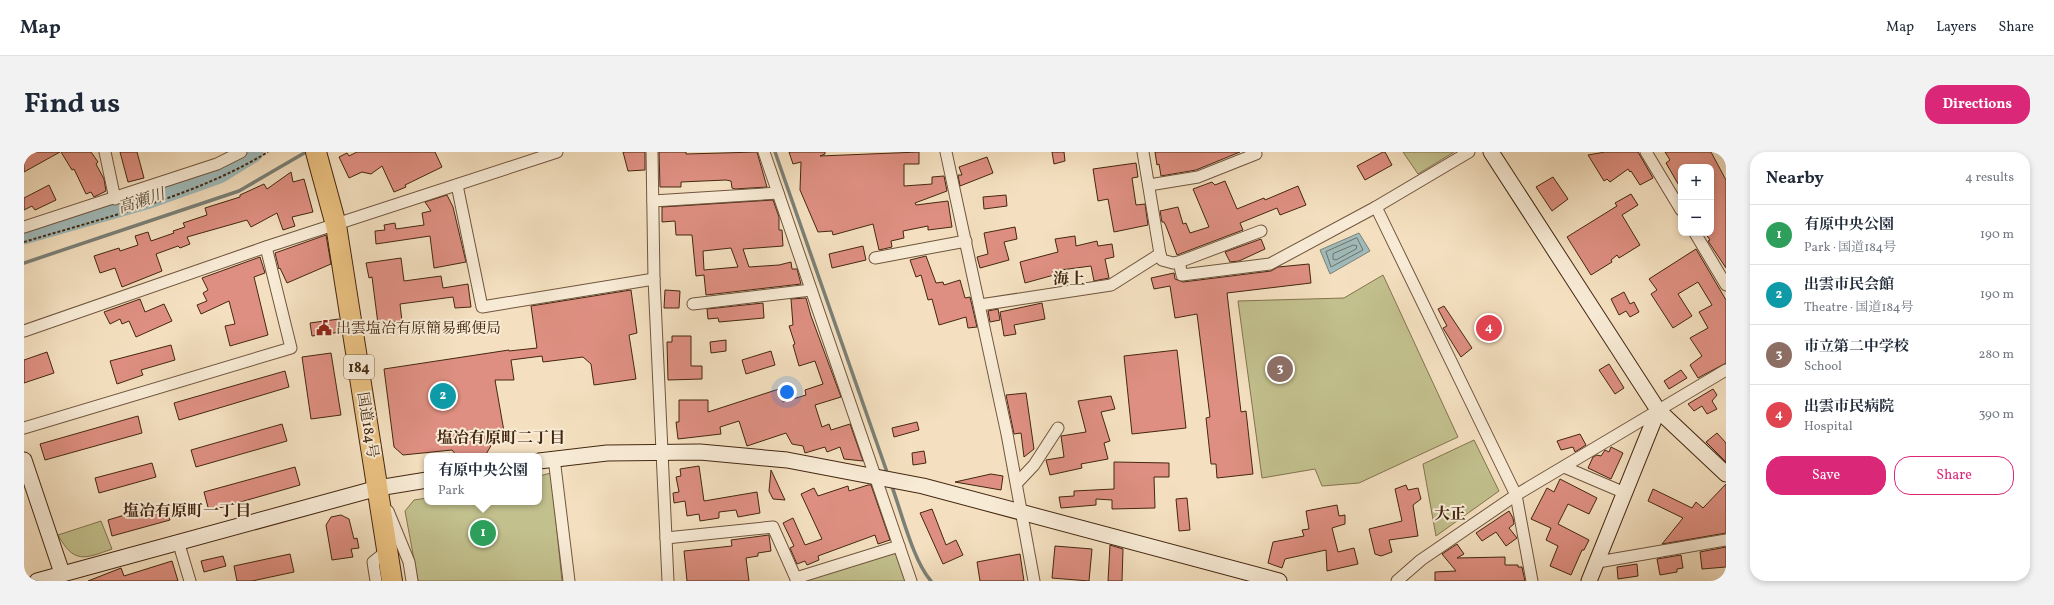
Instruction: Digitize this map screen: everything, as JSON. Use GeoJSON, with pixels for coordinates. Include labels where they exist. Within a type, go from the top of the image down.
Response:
{"type":"FeatureCollection","features":[{"type":"Feature","properties":{"kind":"highway","name":"国道184号"},"geometry":{"type":"LineString","coordinates":[[316,153],[336,225],[392,581]]}},
{"type":"Feature","properties":{"kind":"street"},"geometry":{"type":"LineString","coordinates":[[105,152],[115,199]]}},
{"type":"Feature","properties":{"kind":"street"},"geometry":{"type":"LineString","coordinates":[[24,226],[115,199],[217,164],[241,152]]}},
{"type":"Feature","properties":{"kind":"street"},"geometry":{"type":"LineString","coordinates":[[24,331],[266,247],[557,152]]}},
{"type":"Feature","properties":{"kind":"street"},"geometry":{"type":"LineString","coordinates":[[652,152],[654,278],[668,581]]}},
{"type":"Feature","properties":{"kind":"street"},"geometry":{"type":"LineString","coordinates":[[764,152],[911,581]]}},
{"type":"Feature","properties":{"kind":"street"},"geometry":{"type":"LineString","coordinates":[[946,152],[1017,483],[1020,512],[1034,581]]}},
{"type":"Feature","properties":{"kind":"street"},"geometry":{"type":"LineString","coordinates":[[1143,152],[1162,260],[1173,263],[1179,262],[1261,231]]}},
{"type":"Feature","properties":{"kind":"street"},"geometry":{"type":"LineString","coordinates":[[1179,262],[1182,276],[1270,264],[1376,206],[1469,152]]}},
{"type":"Feature","properties":{"kind":"street"},"geometry":{"type":"LineString","coordinates":[[1491,152],[1658,410],[1726,474]]}},
{"type":"Feature","properties":{"kind":"street"},"geometry":{"type":"LineString","coordinates":[[1646,152],[1678,205]]}},
{"type":"Feature","properties":{"kind":"street"},"geometry":{"type":"LineString","coordinates":[[1148,185],[1198,177],[1256,154]]}},
{"type":"Feature","properties":{"kind":"street"},"geometry":{"type":"LineString","coordinates":[[457,185],[482,307],[654,278]]}},
{"type":"Feature","properties":{"kind":"street"},"geometry":{"type":"LineString","coordinates":[[653,201],[778,193]]}},
{"type":"Feature","properties":{"kind":"street"},"geometry":{"type":"LineString","coordinates":[[1376,206],[1516,495],[1532,581]]}},
{"type":"Feature","properties":{"kind":"street"},"geometry":{"type":"LineString","coordinates":[[1697,236],[1726,285]]}},
{"type":"Feature","properties":{"kind":"street"},"geometry":{"type":"LineString","coordinates":[[875,258],[966,241]]}},
{"type":"Feature","properties":{"kind":"street"},"geometry":{"type":"LineString","coordinates":[[24,428],[291,348],[266,247]]}},
{"type":"Feature","properties":{"kind":"street"},"geometry":{"type":"LineString","coordinates":[[980,305],[1111,285],[1160,254]]}},
{"type":"Feature","properties":{"kind":"street"},"geometry":{"type":"LineString","coordinates":[[693,304],[811,290]]}},
{"type":"Feature","properties":{"kind":"street"},"geometry":{"type":"LineString","coordinates":[[1397,581],[1421,560],[1516,495],[1726,370]]}},
{"type":"Feature","properties":{"kind":"street"},"geometry":{"type":"LineString","coordinates":[[1589,581],[1598,562],[1658,410]]}},
{"type":"Feature","properties":{"kind":"street"},"geometry":{"type":"LineString","coordinates":[[1017,483],[1034,465],[1058,428]]}},
{"type":"Feature","properties":{"kind":"street"},"geometry":{"type":"LineString","coordinates":[[542,460],[554,458],[607,454],[662,452],[700,452],[787,460],[923,486],[1279,581]]}},
{"type":"Feature","properties":{"kind":"street"},"geometry":{"type":"LineString","coordinates":[[554,458],[569,581]]}},
{"type":"Feature","properties":{"kind":"street"},"geometry":{"type":"LineString","coordinates":[[24,460],[63,577]]}},
{"type":"Feature","properties":{"kind":"street"},"geometry":{"type":"LineString","coordinates":[[1564,467],[1625,493]]}},
{"type":"Feature","properties":{"kind":"street"},"geometry":{"type":"LineString","coordinates":[[37,581],[63,577],[178,542],[378,488],[424,480]]}},
{"type":"Feature","properties":{"kind":"street"},"geometry":{"type":"LineString","coordinates":[[378,488],[409,562],[412,581]]}},
{"type":"Feature","properties":{"kind":"street"},"geometry":{"type":"LineString","coordinates":[[666,538],[773,527],[797,579],[900,546]]}},
{"type":"Feature","properties":{"kind":"street"},"geometry":{"type":"LineString","coordinates":[[1598,562],[1726,540]]}},
{"type":"Feature","properties":{"kind":"street"},"geometry":{"type":"LineString","coordinates":[[178,542],[190,581]]}},
{"type":"Feature","properties":{"kind":"street"},"geometry":{"type":"LineString","coordinates":[[376,581],[373,562],[388,550]]}},
{"type":"Feature","properties":{"kind":"path"},"geometry":{"type":"LineString","coordinates":[[24,242],[144,206],[218,179],[268,152]]}},
{"type":"Feature","properties":{"kind":"shaded area"},"geometry":{"type":"Polygon","coordinates":[[[1403,152],[1454,152],[1418,174],[1403,152]]]}},
{"type":"Feature","properties":{"kind":"shaded area"},"geometry":{"type":"Polygon","coordinates":[[[1383,275],[1458,437],[1359,483],[1322,486],[1315,469],[1262,478],[1238,301],[1344,298],[1383,275]]]}},
{"type":"Feature","properties":{"kind":"shaded area"},"geometry":{"type":"Polygon","coordinates":[[[1474,440],[1499,491],[1436,536],[1423,464],[1474,440]]]}},
{"type":"Feature","properties":{"kind":"shaded area"},"geometry":{"type":"Polygon","coordinates":[[[551,473],[562,581],[418,581],[405,511],[414,500],[424,498],[424,505],[542,505],[542,475],[551,473]]]}},
{"type":"Feature","properties":{"kind":"shaded area"},"geometry":{"type":"Polygon","coordinates":[[[101,521],[112,549],[94,555],[80,557],[75,555],[69,551],[58,535],[101,521]]]}},
{"type":"Feature","properties":{"kind":"shaded area"},"geometry":{"type":"Polygon","coordinates":[[[894,552],[899,555],[908,581],[804,581],[894,552]]]}},
{"type":"Feature","properties":{"kind":"water"},"geometry":{"type":"Polygon","coordinates":[[[1359,233],[1370,251],[1330,274],[1320,250],[1359,233]]]}},
{"type":"Feature","properties":{"kind":"building"},"geometry":{"type":"Polygon","coordinates":[[[24,152],[60,152],[24,172],[24,152]]]}},
{"type":"Feature","properties":{"kind":"building"},"geometry":{"type":"Polygon","coordinates":[[[61,152],[91,152],[98,162],[96,164],[104,179],[106,191],[94,197],[91,192],[86,194],[74,169],[72,170],[61,152]]]}},
{"type":"Feature","properties":{"kind":"building"},"geometry":{"type":"Polygon","coordinates":[[[120,152],[137,152],[144,178],[128,182],[120,152]]]}},
{"type":"Feature","properties":{"kind":"building"},"geometry":{"type":"Polygon","coordinates":[[[357,152],[435,152],[442,167],[394,192],[382,166],[371,174],[362,172],[349,178],[339,157],[347,153],[349,156],[357,152]]]}},
{"type":"Feature","properties":{"kind":"building"},"geometry":{"type":"Polygon","coordinates":[[[623,152],[645,152],[645,170],[628,171],[623,152]]]}},
{"type":"Feature","properties":{"kind":"building"},"geometry":{"type":"Polygon","coordinates":[[[659,152],[686,152],[686,154],[757,152],[767,187],[735,189],[732,188],[731,181],[726,180],[681,182],[681,187],[660,187],[659,152]]]}},
{"type":"Feature","properties":{"kind":"building"},"geometry":{"type":"Polygon","coordinates":[[[789,152],[825,152],[825,154],[820,156],[919,152],[919,164],[904,164],[904,186],[932,184],[932,177],[944,176],[947,191],[915,203],[916,205],[948,201],[952,227],[928,230],[928,226],[903,231],[904,238],[891,241],[892,247],[879,250],[873,224],[833,235],[832,231],[818,232],[800,190],[801,162],[793,164],[789,152]]]}},
{"type":"Feature","properties":{"kind":"building"},"geometry":{"type":"Polygon","coordinates":[[[1052,152],[1064,152],[1065,161],[1054,164],[1052,152]]]}},
{"type":"Feature","properties":{"kind":"building"},"geometry":{"type":"Polygon","coordinates":[[[1155,152],[1240,152],[1196,170],[1161,176],[1159,164],[1157,165],[1155,152]]]}},
{"type":"Feature","properties":{"kind":"building"},"geometry":{"type":"Polygon","coordinates":[[[1385,152],[1392,165],[1365,180],[1357,166],[1385,152]]]}},
{"type":"Feature","properties":{"kind":"building"},"geometry":{"type":"Polygon","coordinates":[[[1605,152],[1638,152],[1653,178],[1640,185],[1628,169],[1610,182],[1607,179],[1604,181],[1588,155],[1605,152]]]}},
{"type":"Feature","properties":{"kind":"building"},"geometry":{"type":"Polygon","coordinates":[[[1665,152],[1711,152],[1726,180],[1726,268],[1708,241],[1710,240],[1707,236],[1714,236],[1714,164],[1678,164],[1678,184],[1666,163],[1670,160],[1665,152]]]}},
{"type":"Feature","properties":{"kind":"building"},"geometry":{"type":"Polygon","coordinates":[[[987,157],[993,173],[960,186],[958,175],[962,175],[959,167],[987,157]]]}},
{"type":"Feature","properties":{"kind":"building"},"geometry":{"type":"Polygon","coordinates":[[[1136,163],[1138,177],[1132,178],[1136,205],[1145,204],[1148,225],[1114,232],[1108,199],[1098,201],[1093,169],[1136,163]]]}},
{"type":"Feature","properties":{"kind":"building"},"geometry":{"type":"Polygon","coordinates":[[[291,172],[293,182],[304,179],[313,212],[292,217],[295,226],[283,230],[277,213],[251,227],[247,220],[187,237],[190,244],[180,248],[178,246],[156,254],[162,271],[122,287],[115,268],[100,273],[94,256],[119,248],[120,251],[138,245],[135,236],[148,232],[151,241],[174,233],[173,231],[185,227],[183,223],[207,215],[205,208],[240,197],[240,195],[264,184],[267,189],[291,172]]]}},
{"type":"Feature","properties":{"kind":"building"},"geometry":{"type":"Polygon","coordinates":[[[1553,177],[1568,199],[1552,211],[1536,187],[1553,177]]]}},
{"type":"Feature","properties":{"kind":"building"},"geometry":{"type":"Polygon","coordinates":[[[1225,181],[1237,209],[1264,198],[1265,200],[1298,186],[1306,205],[1280,215],[1277,208],[1240,223],[1243,230],[1177,255],[1166,226],[1164,222],[1162,222],[1160,211],[1178,207],[1183,224],[1186,223],[1190,233],[1209,227],[1193,189],[1212,182],[1215,185],[1225,181]]]}},
{"type":"Feature","properties":{"kind":"building"},"geometry":{"type":"Polygon","coordinates":[[[49,185],[56,200],[35,210],[32,206],[24,210],[24,198],[49,185]]]}},
{"type":"Feature","properties":{"kind":"building"},"geometry":{"type":"Polygon","coordinates":[[[1631,194],[1638,205],[1622,215],[1640,245],[1619,258],[1617,255],[1611,260],[1612,262],[1591,275],[1567,237],[1617,206],[1615,203],[1631,194]]]}},
{"type":"Feature","properties":{"kind":"building"},"geometry":{"type":"Polygon","coordinates":[[[447,195],[453,207],[466,262],[434,268],[430,236],[376,244],[375,231],[385,230],[384,225],[395,223],[396,229],[424,225],[422,213],[431,211],[425,202],[447,195]]]}},
{"type":"Feature","properties":{"kind":"building"},"geometry":{"type":"Polygon","coordinates":[[[1006,195],[1007,206],[984,209],[983,197],[1006,195]]]}},
{"type":"Feature","properties":{"kind":"building"},"geometry":{"type":"Polygon","coordinates":[[[773,200],[779,217],[779,230],[782,230],[783,246],[743,249],[749,267],[779,265],[791,262],[792,269],[797,269],[801,284],[706,295],[704,275],[696,276],[692,235],[676,235],[675,221],[662,222],[662,207],[773,200]],[[731,248],[703,251],[704,270],[738,267],[731,248]]]}},
{"type":"Feature","properties":{"kind":"building"},"geometry":{"type":"Polygon","coordinates":[[[1015,227],[1017,239],[1004,242],[1009,260],[980,268],[977,257],[988,254],[984,233],[1015,227]]]}},
{"type":"Feature","properties":{"kind":"building"},"geometry":{"type":"Polygon","coordinates":[[[326,235],[331,264],[287,283],[280,268],[279,269],[275,253],[326,235]]]}},
{"type":"Feature","properties":{"kind":"building"},"geometry":{"type":"Polygon","coordinates":[[[1075,236],[1076,246],[1097,241],[1098,246],[1112,244],[1114,257],[1105,259],[1109,278],[1094,281],[1091,266],[1053,271],[1054,275],[1025,283],[1020,262],[1058,252],[1055,239],[1075,236]]]}},
{"type":"Feature","properties":{"kind":"building"},"geometry":{"type":"Polygon","coordinates":[[[1261,239],[1265,249],[1239,261],[1230,262],[1225,252],[1261,239]]]}},
{"type":"Feature","properties":{"kind":"building"},"geometry":{"type":"Polygon","coordinates":[[[863,246],[866,260],[832,268],[829,254],[863,246]]]}},
{"type":"Feature","properties":{"kind":"building"},"geometry":{"type":"Polygon","coordinates":[[[1696,249],[1726,300],[1726,363],[1698,378],[1690,365],[1702,356],[1690,338],[1708,328],[1699,312],[1712,305],[1698,282],[1678,294],[1692,316],[1673,328],[1651,294],[1657,290],[1649,279],[1696,249]]]}},
{"type":"Feature","properties":{"kind":"building"},"geometry":{"type":"Polygon","coordinates":[[[926,256],[936,283],[943,282],[944,285],[960,280],[965,298],[970,297],[977,327],[968,328],[966,317],[939,325],[932,299],[928,300],[921,275],[916,277],[910,260],[926,256]]]}},
{"type":"Feature","properties":{"kind":"building"},"geometry":{"type":"Polygon","coordinates":[[[260,257],[265,273],[254,277],[268,335],[230,346],[225,326],[235,324],[229,301],[201,314],[197,305],[207,301],[203,293],[208,290],[202,278],[260,257]]]}},
{"type":"Feature","properties":{"kind":"building"},"geometry":{"type":"Polygon","coordinates":[[[401,258],[404,281],[441,276],[443,288],[468,284],[471,307],[455,308],[453,297],[400,304],[402,321],[378,324],[372,277],[369,278],[366,263],[401,258]]]}},
{"type":"Feature","properties":{"kind":"building"},"geometry":{"type":"Polygon","coordinates":[[[1309,264],[1311,283],[1227,293],[1241,412],[1246,411],[1253,474],[1217,478],[1216,464],[1211,464],[1206,418],[1210,417],[1197,314],[1175,318],[1170,286],[1154,289],[1151,278],[1174,273],[1175,279],[1183,282],[1271,271],[1278,267],[1309,264]]]}},
{"type":"Feature","properties":{"kind":"building"},"geometry":{"type":"Polygon","coordinates":[[[631,290],[637,333],[629,335],[636,379],[594,385],[591,364],[583,357],[543,362],[542,356],[511,360],[514,380],[495,380],[505,437],[496,437],[487,453],[454,453],[452,450],[403,455],[394,447],[384,369],[509,350],[537,348],[531,306],[631,290]]]}},
{"type":"Feature","properties":{"kind":"building"},"geometry":{"type":"Polygon","coordinates":[[[665,290],[680,291],[679,308],[664,308],[665,290]]]}},
{"type":"Feature","properties":{"kind":"building"},"geometry":{"type":"Polygon","coordinates":[[[1624,292],[1630,304],[1634,302],[1639,312],[1630,317],[1626,311],[1619,315],[1611,299],[1624,292]]]}},
{"type":"Feature","properties":{"kind":"building"},"geometry":{"type":"Polygon","coordinates":[[[806,298],[811,316],[841,397],[815,405],[822,427],[829,424],[831,430],[850,424],[863,461],[844,459],[840,447],[827,452],[825,447],[805,453],[803,446],[792,444],[786,433],[747,446],[739,421],[720,427],[721,434],[678,439],[676,422],[679,422],[679,400],[708,400],[708,412],[779,389],[783,402],[806,395],[805,390],[823,384],[815,361],[799,366],[793,345],[795,344],[789,326],[793,325],[791,299],[806,298]]]}},
{"type":"Feature","properties":{"kind":"building"},"geometry":{"type":"Polygon","coordinates":[[[140,299],[145,312],[164,304],[172,321],[136,337],[129,321],[122,324],[120,319],[110,324],[104,312],[140,299]]]}},
{"type":"Feature","properties":{"kind":"building"},"geometry":{"type":"Polygon","coordinates":[[[763,303],[764,318],[719,322],[718,318],[708,319],[707,309],[763,303]]]}},
{"type":"Feature","properties":{"kind":"building"},"geometry":{"type":"Polygon","coordinates":[[[1042,303],[1045,319],[1014,325],[1016,334],[1004,336],[1000,312],[1042,303]]]}},
{"type":"Feature","properties":{"kind":"building"},"geometry":{"type":"Polygon","coordinates":[[[1444,306],[1472,348],[1461,357],[1443,328],[1447,326],[1438,309],[1444,306]]]}},
{"type":"Feature","properties":{"kind":"building"},"geometry":{"type":"Polygon","coordinates":[[[998,309],[1000,320],[990,322],[988,311],[998,309]]]}},
{"type":"Feature","properties":{"kind":"building"},"geometry":{"type":"Polygon","coordinates":[[[339,319],[341,332],[312,336],[310,323],[339,319]]]}},
{"type":"Feature","properties":{"kind":"building"},"geometry":{"type":"Polygon","coordinates":[[[672,336],[691,336],[691,366],[702,366],[702,379],[668,380],[667,342],[672,342],[672,336]]]}},
{"type":"Feature","properties":{"kind":"building"},"geometry":{"type":"Polygon","coordinates":[[[726,340],[726,351],[711,353],[710,342],[726,340]]]}},
{"type":"Feature","properties":{"kind":"building"},"geometry":{"type":"Polygon","coordinates":[[[171,345],[175,360],[141,370],[143,375],[117,384],[110,361],[171,345]]]}},
{"type":"Feature","properties":{"kind":"building"},"geometry":{"type":"Polygon","coordinates":[[[1177,350],[1186,428],[1132,434],[1124,356],[1177,350]]]}},
{"type":"Feature","properties":{"kind":"building"},"geometry":{"type":"Polygon","coordinates":[[[771,351],[775,365],[746,374],[742,360],[771,351]]]}},
{"type":"Feature","properties":{"kind":"building"},"geometry":{"type":"Polygon","coordinates":[[[47,352],[54,373],[24,383],[24,360],[47,352]]]}},
{"type":"Feature","properties":{"kind":"building"},"geometry":{"type":"Polygon","coordinates":[[[331,353],[341,415],[311,419],[302,357],[331,353]]]}},
{"type":"Feature","properties":{"kind":"building"},"geometry":{"type":"Polygon","coordinates":[[[1609,364],[1624,388],[1615,394],[1599,370],[1609,364]]]}},
{"type":"Feature","properties":{"kind":"building"},"geometry":{"type":"Polygon","coordinates":[[[1681,370],[1687,378],[1669,389],[1664,381],[1681,370]]]}},
{"type":"Feature","properties":{"kind":"building"},"geometry":{"type":"Polygon","coordinates":[[[285,371],[289,387],[179,420],[174,403],[285,371]]]}},
{"type":"Feature","properties":{"kind":"building"},"geometry":{"type":"Polygon","coordinates":[[[1713,389],[1717,395],[1712,401],[1717,409],[1707,414],[1702,406],[1694,411],[1688,404],[1713,389]]]}},
{"type":"Feature","properties":{"kind":"building"},"geometry":{"type":"Polygon","coordinates":[[[1026,393],[1034,449],[1024,457],[1021,433],[1014,434],[1006,395],[1026,393]]]}},
{"type":"Feature","properties":{"kind":"building"},"geometry":{"type":"Polygon","coordinates":[[[1111,396],[1115,409],[1101,412],[1110,441],[1104,443],[1108,459],[1081,464],[1082,468],[1050,475],[1046,460],[1064,457],[1061,436],[1086,432],[1078,401],[1111,396]]]}},
{"type":"Feature","properties":{"kind":"building"},"geometry":{"type":"Polygon","coordinates":[[[138,416],[142,433],[45,460],[40,444],[138,416]]]}},
{"type":"Feature","properties":{"kind":"building"},"geometry":{"type":"Polygon","coordinates":[[[917,422],[919,430],[894,437],[892,428],[917,422]]]}},
{"type":"Feature","properties":{"kind":"building"},"geometry":{"type":"Polygon","coordinates":[[[282,424],[287,441],[196,467],[191,450],[282,424]]]}},
{"type":"Feature","properties":{"kind":"building"},"geometry":{"type":"Polygon","coordinates":[[[1717,433],[1726,443],[1726,462],[1706,442],[1717,433]]]}},
{"type":"Feature","properties":{"kind":"building"},"geometry":{"type":"Polygon","coordinates":[[[1580,434],[1586,445],[1575,452],[1573,447],[1561,450],[1557,441],[1580,434]]]}},
{"type":"Feature","properties":{"kind":"building"},"geometry":{"type":"Polygon","coordinates":[[[1611,447],[1623,453],[1611,479],[1588,468],[1593,457],[1597,455],[1601,456],[1605,450],[1609,452],[1611,447]]]}},
{"type":"Feature","properties":{"kind":"building"},"geometry":{"type":"Polygon","coordinates":[[[924,451],[926,463],[913,465],[912,453],[924,451]]]}},
{"type":"Feature","properties":{"kind":"building"},"geometry":{"type":"Polygon","coordinates":[[[1114,462],[1169,463],[1169,477],[1154,477],[1155,508],[1112,509],[1112,500],[1096,499],[1096,505],[1061,508],[1059,497],[1074,496],[1074,491],[1114,489],[1114,462]]]}},
{"type":"Feature","properties":{"kind":"building"},"geometry":{"type":"Polygon","coordinates":[[[152,463],[156,477],[99,493],[95,478],[152,463]]]}},
{"type":"Feature","properties":{"kind":"building"},"geometry":{"type":"Polygon","coordinates":[[[699,466],[704,501],[757,492],[760,513],[738,517],[736,510],[719,512],[719,518],[700,521],[699,514],[687,516],[685,501],[674,503],[673,493],[679,492],[676,477],[681,476],[680,469],[699,466]]]}},
{"type":"Feature","properties":{"kind":"building"},"geometry":{"type":"Polygon","coordinates":[[[295,467],[300,485],[209,511],[204,492],[295,467]]]}},
{"type":"Feature","properties":{"kind":"building"},"geometry":{"type":"Polygon","coordinates":[[[771,470],[785,500],[773,499],[769,491],[771,470]]]}},
{"type":"Feature","properties":{"kind":"building"},"geometry":{"type":"Polygon","coordinates":[[[991,474],[1003,476],[1001,490],[955,482],[991,474]]]}},
{"type":"Feature","properties":{"kind":"building"},"geometry":{"type":"Polygon","coordinates":[[[1560,479],[1597,498],[1589,514],[1568,504],[1558,524],[1589,540],[1584,550],[1582,550],[1571,575],[1550,566],[1558,546],[1546,540],[1551,528],[1531,519],[1547,488],[1554,492],[1560,479]]]}},
{"type":"Feature","properties":{"kind":"building"},"geometry":{"type":"Polygon","coordinates":[[[1726,484],[1726,533],[1662,544],[1683,518],[1648,501],[1653,489],[1692,508],[1696,502],[1703,508],[1726,484]]]}},
{"type":"Feature","properties":{"kind":"building"},"geometry":{"type":"Polygon","coordinates":[[[871,485],[890,540],[878,544],[875,535],[818,556],[819,560],[807,565],[805,561],[797,564],[790,548],[794,546],[783,523],[793,518],[805,545],[822,539],[801,494],[814,488],[818,496],[848,486],[849,491],[871,485]]]}},
{"type":"Feature","properties":{"kind":"building"},"geometry":{"type":"Polygon","coordinates":[[[1406,485],[1408,490],[1418,488],[1421,499],[1413,505],[1418,536],[1389,540],[1392,552],[1381,556],[1375,554],[1369,529],[1402,521],[1395,489],[1406,485]]]}},
{"type":"Feature","properties":{"kind":"building"},"geometry":{"type":"Polygon","coordinates":[[[1187,498],[1190,530],[1179,531],[1176,499],[1187,498]]]}},
{"type":"Feature","properties":{"kind":"building"},"geometry":{"type":"Polygon","coordinates":[[[165,503],[170,520],[112,536],[108,520],[165,503]]]}},
{"type":"Feature","properties":{"kind":"building"},"geometry":{"type":"Polygon","coordinates":[[[1337,505],[1339,516],[1345,515],[1345,524],[1332,528],[1338,552],[1354,548],[1358,564],[1327,571],[1326,550],[1285,559],[1282,568],[1268,563],[1273,542],[1304,536],[1302,530],[1309,529],[1306,511],[1337,505]]]}},
{"type":"Feature","properties":{"kind":"building"},"geometry":{"type":"Polygon","coordinates":[[[932,509],[946,545],[956,540],[963,555],[943,564],[920,513],[932,509]]]}},
{"type":"Feature","properties":{"kind":"building"},"geometry":{"type":"Polygon","coordinates":[[[1509,511],[1513,518],[1514,524],[1509,528],[1517,538],[1506,546],[1496,532],[1482,541],[1476,533],[1509,511]]]}},
{"type":"Feature","properties":{"kind":"building"},"geometry":{"type":"Polygon","coordinates":[[[341,515],[349,519],[354,539],[357,538],[359,548],[351,549],[353,557],[332,560],[326,525],[331,517],[341,515]]]}},
{"type":"Feature","properties":{"kind":"building"},"geometry":{"type":"Polygon","coordinates":[[[769,535],[771,551],[758,553],[758,556],[746,558],[749,581],[687,581],[684,551],[732,546],[731,540],[769,535]]]}},
{"type":"Feature","properties":{"kind":"building"},"geometry":{"type":"Polygon","coordinates":[[[1457,544],[1464,554],[1457,558],[1505,557],[1505,565],[1518,565],[1518,567],[1522,567],[1525,581],[1435,581],[1435,572],[1456,571],[1442,554],[1457,544]]]}},
{"type":"Feature","properties":{"kind":"building"},"geometry":{"type":"Polygon","coordinates":[[[1110,545],[1123,549],[1122,581],[1108,581],[1110,545]]]}},
{"type":"Feature","properties":{"kind":"building"},"geometry":{"type":"Polygon","coordinates":[[[1055,546],[1092,549],[1089,581],[1052,578],[1055,546]]]}},
{"type":"Feature","properties":{"kind":"building"},"geometry":{"type":"Polygon","coordinates":[[[1726,547],[1726,567],[1702,569],[1700,552],[1726,547]]]}},
{"type":"Feature","properties":{"kind":"building"},"geometry":{"type":"Polygon","coordinates":[[[290,554],[294,572],[252,581],[237,581],[234,566],[290,554]]]}},
{"type":"Feature","properties":{"kind":"building"},"geometry":{"type":"Polygon","coordinates":[[[1020,554],[1024,581],[980,581],[977,562],[1020,554]]]}},
{"type":"Feature","properties":{"kind":"building"},"geometry":{"type":"Polygon","coordinates":[[[1681,555],[1683,568],[1677,569],[1677,572],[1660,575],[1657,559],[1681,555]]]}},
{"type":"Feature","properties":{"kind":"building"},"geometry":{"type":"Polygon","coordinates":[[[223,556],[226,566],[204,572],[201,561],[223,556]]]}},
{"type":"Feature","properties":{"kind":"building"},"geometry":{"type":"Polygon","coordinates":[[[172,561],[178,581],[88,581],[121,568],[124,576],[172,561]]]}},
{"type":"Feature","properties":{"kind":"building"},"geometry":{"type":"Polygon","coordinates":[[[1637,564],[1638,576],[1618,579],[1617,567],[1637,564]]]}},
{"type":"Feature","properties":{"kind":"waterway","name":"高瀬川"},"geometry":{"type":"LineString","coordinates":[[24,234],[146,199],[219,173],[253,152]]}},
{"type":"Feature","properties":{"kind":"waterway"},"geometry":{"type":"LineString","coordinates":[[24,263],[239,191],[306,152]]}},
{"type":"Feature","properties":{"kind":"waterway"},"geometry":{"type":"LineString","coordinates":[[775,152],[888,475]]}},
{"type":"Feature","properties":{"kind":"waterway"},"geometry":{"type":"LineString","coordinates":[[891,484],[913,548],[931,581]]}},
{"type":"Feature","properties":{"kind":"place","name":"出雲塩冶有原簡易郵便局"},"geometry":{"type":"Point","coordinates":[324,328]}},
{"type":"Feature","properties":{"kind":"place","name":"出雲市民病院"},"geometry":{"type":"Point","coordinates":[1489,328]}},
{"type":"Feature","properties":{"kind":"place","name":"市立第二中学校"},"geometry":{"type":"Point","coordinates":[1280,369]}},
{"type":"Feature","properties":{"kind":"place","name":"出雲市民会館"},"geometry":{"type":"Point","coordinates":[443,396]}},
{"type":"Feature","properties":{"kind":"place","name":"有原中央公園"},"geometry":{"type":"Point","coordinates":[483,533]}},
{"type":"Feature","properties":{"kind":"district","name":"海上"},"geometry":{"type":"Point","coordinates":[1069,278]}},
{"type":"Feature","properties":{"kind":"district","name":"塩冶有原町二丁目"},"geometry":{"type":"Point","coordinates":[501,437]}},
{"type":"Feature","properties":{"kind":"district","name":"塩冶有原町一丁目"},"geometry":{"type":"Point","coordinates":[187,510]}},
{"type":"Feature","properties":{"kind":"district","name":"大正"},"geometry":{"type":"Point","coordinates":[1450,513]}}]}
